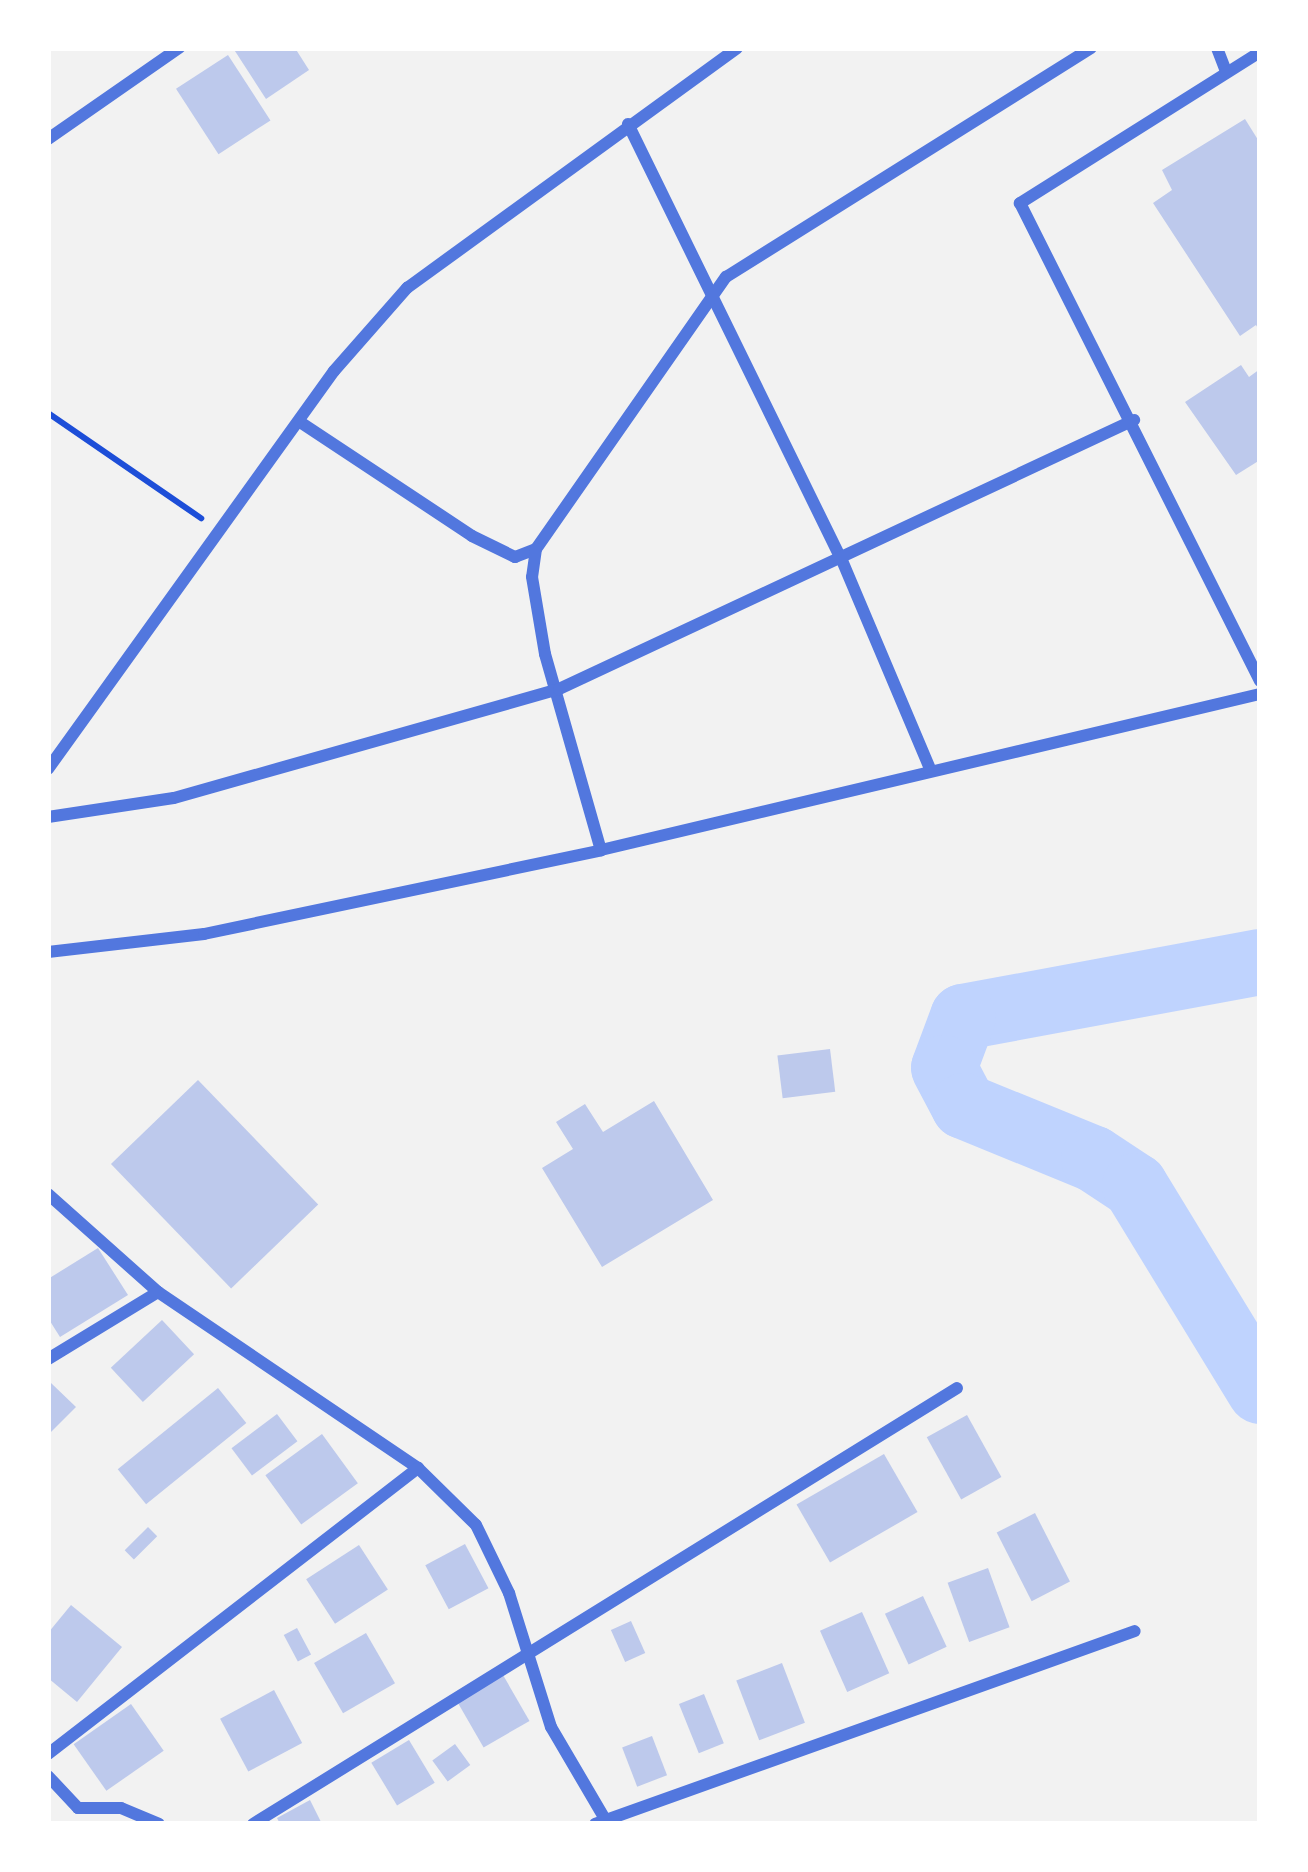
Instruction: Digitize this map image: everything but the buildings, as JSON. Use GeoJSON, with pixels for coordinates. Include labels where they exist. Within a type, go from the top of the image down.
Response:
{"type":"FeatureCollection","features":[{"type":"Feature","properties":{"kind":"street"},"geometry":{"type":"LineString","coordinates":[[48,139],[178,48]]}},
{"type":"Feature","properties":{"kind":"street"},"geometry":{"type":"LineString","coordinates":[[48,769],[220,528],[407,288],[737,48]]}},
{"type":"Feature","properties":{"kind":"street"},"geometry":{"type":"LineString","coordinates":[[300,422],[472,536],[515,557],[536,549],[726,277],[1091,48]]}},
{"type":"Feature","properties":{"kind":"street"},"geometry":{"type":"LineString","coordinates":[[1217,48],[1226,72]]}},
{"type":"Feature","properties":{"kind":"street"},"geometry":{"type":"LineString","coordinates":[[1260,52],[1020,202],[1135,420],[1260,681]]}},
{"type":"Feature","properties":{"kind":"street"},"geometry":{"type":"LineString","coordinates":[[628,124],[708,297],[841,558],[932,771]]}},
{"type":"Feature","properties":{"kind":"street"},"geometry":{"type":"LineString","coordinates":[[48,817],[174,798],[559,689],[1135,420]]}},
{"type":"Feature","properties":{"kind":"street"},"geometry":{"type":"LineString","coordinates":[[536,549],[537,609],[601,850]]}},
{"type":"Feature","properties":{"kind":"street"},"geometry":{"type":"LineString","coordinates":[[48,952],[204,934],[601,850],[1260,694]]}},
{"type":"Feature","properties":{"kind":"street"},"geometry":{"type":"LineString","coordinates":[[48,1194],[158,1292],[418,1468],[476,1525],[529,1655],[550,1726],[602,1822],[1135,1631]]}},
{"type":"Feature","properties":{"kind":"street"},"geometry":{"type":"LineString","coordinates":[[48,1360],[158,1292]]}},
{"type":"Feature","properties":{"kind":"street"},"geometry":{"type":"LineString","coordinates":[[253,1824],[957,1388]]}},
{"type":"Feature","properties":{"kind":"street"},"geometry":{"type":"LineString","coordinates":[[48,1754],[418,1468]]}},
{"type":"Feature","properties":{"kind":"street"},"geometry":{"type":"LineString","coordinates":[[48,1776],[78,1808],[122,1808],[159,1824]]}},
{"type":"Feature","properties":{"kind":"street"},"geometry":{"type":"LineString","coordinates":[[71,1824],[78,1808]]}},
{"type":"Feature","properties":{"kind":"path"},"geometry":{"type":"LineString","coordinates":[[48,413],[141,483],[220,528]]}},
{"type":"Feature","properties":{"kind":"waterway"},"geometry":{"type":"LineString","coordinates":[[1260,962],[963,1017],[944,1068],[964,1106],[1094,1159],[1135,1186],[1260,1391]]}}]}
